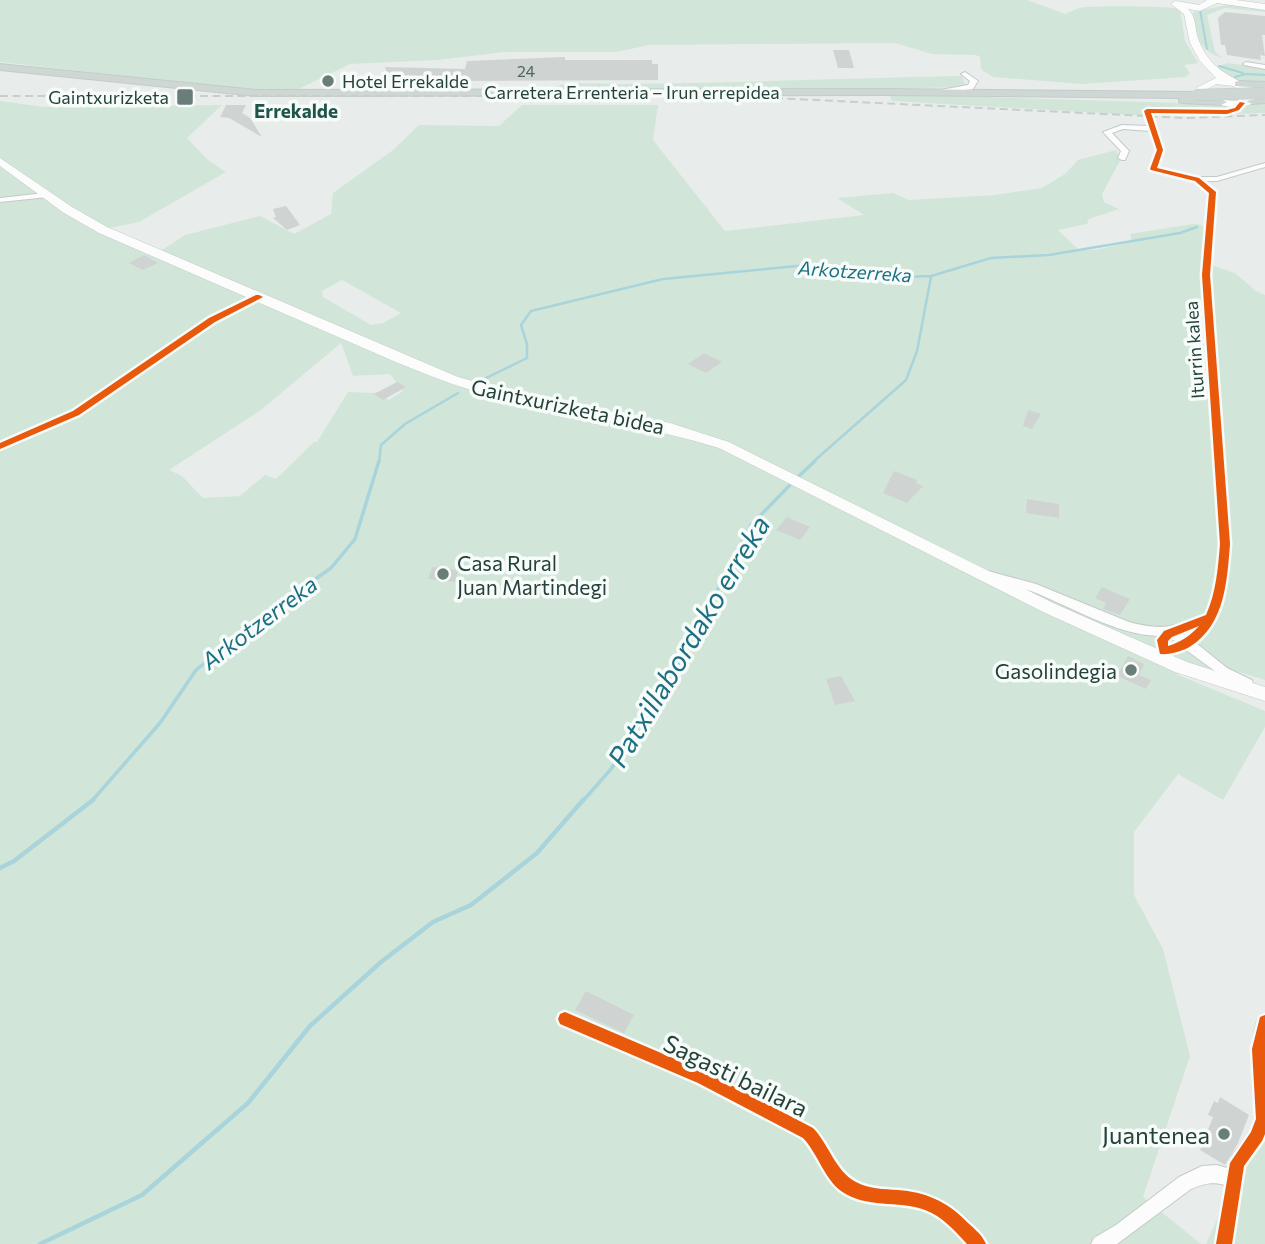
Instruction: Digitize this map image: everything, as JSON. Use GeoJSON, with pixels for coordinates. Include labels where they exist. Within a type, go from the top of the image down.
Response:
{"type":"FeatureCollection","features":[{"type":"Feature","properties":{"kind":"main road"},"geometry":{"type":"LineString","coordinates":[[1171,2],[1265,7]]}},
{"type":"Feature","properties":{"kind":"main road"},"geometry":{"type":"LineString","coordinates":[[1171,2],[1188,15],[1205,84],[1205,95],[1225,105]]}},
{"type":"Feature","properties":{"kind":"main road"},"geometry":{"type":"LineString","coordinates":[[1188,15],[1210,3]]}},
{"type":"Feature","properties":{"kind":"main road","name":"Carretera Errenteria – Irun errepidea"},"geometry":{"type":"LineString","coordinates":[[0,66],[257,93],[1012,93],[1205,84],[1265,93]]}},
{"type":"Feature","properties":{"kind":"main road"},"geometry":{"type":"LineString","coordinates":[[990,92],[1225,105],[1253,101],[1256,96],[1254,92],[1235,83]]}},
{"type":"Feature","properties":{"kind":"main road"},"geometry":{"type":"LineString","coordinates":[[1205,84],[1265,85]]}},
{"type":"Feature","properties":{"kind":"main road","name":"Gaintxurizketa bidea"},"geometry":{"type":"LineString","coordinates":[[0,161],[45,195],[103,230],[453,380],[547,405],[670,428],[724,445],[1102,632],[1181,667],[1264,694]]}},
{"type":"Feature","properties":{"kind":"main road","name":"Gaintxurizketa bidea"},"geometry":{"type":"LineString","coordinates":[[987,575],[1264,694]]}},
{"type":"Feature","properties":{"kind":"main road","name":"Gaintxurizketa bidea"},"geometry":{"type":"LineString","coordinates":[[1102,632],[1164,651],[1181,667]]}},
{"type":"Feature","properties":{"kind":"street"},"geometry":{"type":"LineString","coordinates":[[930,92],[970,88],[974,81],[965,74]]}},
{"type":"Feature","properties":{"kind":"street"},"geometry":{"type":"LineString","coordinates":[[1147,114],[1147,111],[1153,109],[1225,105]]}},
{"type":"Feature","properties":{"kind":"street"},"geometry":{"type":"LineString","coordinates":[[1122,158],[1125,150],[1107,132],[1122,127],[1153,126],[1160,150],[1153,169],[1197,179],[1217,179],[1265,165]]}},
{"type":"Feature","properties":{"kind":"street"},"geometry":{"type":"LineString","coordinates":[[1197,179],[1212,190],[1217,179]]}},
{"type":"Feature","properties":{"kind":"street","name":"Iturrin kalea"},"geometry":{"type":"LineString","coordinates":[[1212,190],[1206,275],[1225,544],[1222,580],[1205,644],[1213,663]]}},
{"type":"Feature","properties":{"kind":"street"},"geometry":{"type":"LineString","coordinates":[[0,200],[45,195]]}},
{"type":"Feature","properties":{"kind":"street"},"geometry":{"type":"LineString","coordinates":[[0,446],[76,412],[212,320],[259,297]]}},
{"type":"Feature","properties":{"kind":"street"},"geometry":{"type":"LineString","coordinates":[[987,575],[1032,587],[1126,626],[1145,631],[1172,632],[1209,622]]}},
{"type":"Feature","properties":{"kind":"street"},"geometry":{"type":"LineString","coordinates":[[1172,632],[1162,640],[1164,651],[1188,644],[1209,622]]}},
{"type":"Feature","properties":{"kind":"street"},"geometry":{"type":"LineString","coordinates":[[1172,632],[1213,663],[1264,694]]}},
{"type":"Feature","properties":{"kind":"street","name":"Sagasti bailara"},"geometry":{"type":"LineString","coordinates":[[565,1018],[703,1078],[808,1133],[818,1141],[836,1173],[847,1185],[862,1192],[912,1199],[933,1205],[978,1244]]}},
{"type":"Feature","properties":{"kind":"street"},"geometry":{"type":"LineString","coordinates":[[1224,1244],[1237,1163],[1257,1136],[1263,1119],[1259,1049],[1265,1022]]}},
{"type":"Feature","properties":{"kind":"street"},"geometry":{"type":"LineString","coordinates":[[1100,1244],[1185,1183],[1202,1175],[1217,1174],[1233,1179]]}},
{"type":"Feature","properties":{"kind":"green space"},"geometry":{"type":"Polygon","coordinates":[[[0,0],[1027,0],[1065,14],[1080,8],[1098,6],[1180,9],[1185,41],[1198,63],[1184,65],[1190,73],[1186,77],[1082,84],[993,77],[981,69],[980,57],[976,55],[932,54],[895,43],[649,45],[617,52],[505,52],[438,60],[350,64],[299,89],[252,89],[0,62],[0,0]]]}},
{"type":"Feature","properties":{"kind":"green space"},"geometry":{"type":"Polygon","coordinates":[[[1227,5],[1265,8],[1265,12],[1225,8],[1207,15],[1215,52],[1223,58],[1204,48],[1192,16],[1194,12],[1227,5]]]}},
{"type":"Feature","properties":{"kind":"green space"},"geometry":{"type":"Polygon","coordinates":[[[1228,63],[1265,68],[1265,83],[1231,79],[1215,67],[1228,63]]]}},
{"type":"Feature","properties":{"kind":"green space"},"geometry":{"type":"Polygon","coordinates":[[[962,76],[966,87],[546,90],[561,85],[583,83],[962,76]]]}},
{"type":"Feature","properties":{"kind":"green space"},"geometry":{"type":"Polygon","coordinates":[[[889,94],[1216,104],[1265,103],[1265,113],[1154,116],[892,101],[889,94]]]}},
{"type":"Feature","properties":{"kind":"green space"},"geometry":{"type":"Polygon","coordinates":[[[0,101],[45,107],[222,105],[187,138],[208,160],[226,172],[139,222],[104,229],[153,256],[185,235],[260,216],[294,234],[331,214],[333,193],[393,150],[419,125],[499,126],[522,105],[658,105],[653,140],[725,231],[864,215],[837,198],[893,193],[909,200],[995,195],[1042,188],[1065,174],[1078,160],[1116,150],[1120,161],[1102,194],[1104,202],[1119,209],[1089,219],[1087,224],[1058,230],[1078,249],[1095,250],[1132,242],[1130,234],[1193,224],[1202,225],[1205,233],[1202,262],[1235,273],[1265,295],[1265,680],[1219,666],[1176,674],[1265,711],[1265,727],[1223,800],[1178,774],[1134,832],[1134,895],[1163,949],[1190,1056],[1143,1197],[1201,1244],[0,1244],[0,101]],[[342,280],[322,291],[323,297],[371,325],[383,323],[401,313],[342,280]],[[341,343],[261,410],[169,470],[182,476],[203,498],[240,496],[265,475],[276,479],[317,442],[348,392],[376,393],[389,400],[403,391],[390,374],[353,376],[341,343]]]}},
{"type":"Feature","properties":{"kind":"green space"},"geometry":{"type":"Polygon","coordinates":[[[1265,1077],[1265,1244],[1206,1244],[1244,1159],[1265,1077]]]}},
{"type":"Feature","properties":{"kind":"building"},"geometry":{"type":"Polygon","coordinates":[[[1225,12],[1265,16],[1265,35],[1262,35],[1265,56],[1260,55],[1261,60],[1227,55],[1225,45],[1221,45],[1218,18],[1225,12]]]}},
{"type":"Feature","properties":{"kind":"building"},"geometry":{"type":"Polygon","coordinates":[[[833,50],[849,50],[854,68],[838,68],[833,50]]]}},
{"type":"Feature","properties":{"kind":"building"},"geometry":{"type":"Polygon","coordinates":[[[565,57],[565,60],[652,60],[652,64],[658,64],[658,80],[456,81],[454,86],[442,86],[444,81],[390,81],[385,67],[465,69],[467,61],[565,57]]]}},
{"type":"Feature","properties":{"kind":"building"},"geometry":{"type":"Polygon","coordinates":[[[226,105],[246,105],[242,113],[250,118],[262,137],[229,118],[220,117],[226,105]]]}},
{"type":"Feature","properties":{"kind":"building"},"geometry":{"type":"Polygon","coordinates":[[[286,206],[300,225],[287,230],[273,218],[276,217],[273,209],[286,206]]]}},
{"type":"Feature","properties":{"kind":"building"},"geometry":{"type":"Polygon","coordinates":[[[144,255],[158,263],[143,270],[129,263],[144,255]]]}},
{"type":"Feature","properties":{"kind":"building"},"geometry":{"type":"Polygon","coordinates":[[[704,353],[722,362],[706,373],[688,364],[704,353]]]}},
{"type":"Feature","properties":{"kind":"building"},"geometry":{"type":"Polygon","coordinates":[[[397,382],[406,387],[383,400],[374,394],[397,382]]]}},
{"type":"Feature","properties":{"kind":"building"},"geometry":{"type":"Polygon","coordinates":[[[1028,410],[1041,414],[1032,429],[1023,426],[1028,410]]]}},
{"type":"Feature","properties":{"kind":"building"},"geometry":{"type":"Polygon","coordinates":[[[894,471],[917,480],[916,483],[923,486],[907,503],[883,493],[894,471]]]}},
{"type":"Feature","properties":{"kind":"building"},"geometry":{"type":"Polygon","coordinates":[[[1027,499],[1059,504],[1059,518],[1026,513],[1027,499]]]}},
{"type":"Feature","properties":{"kind":"building"},"geometry":{"type":"Polygon","coordinates":[[[787,517],[810,527],[800,540],[776,530],[787,517]]]}},
{"type":"Feature","properties":{"kind":"building","name":"Casa Rural Juan Martindegi"},"geometry":{"type":"Polygon","coordinates":[[[432,567],[458,570],[455,582],[428,579],[432,567]]]}},
{"type":"Feature","properties":{"kind":"building"},"geometry":{"type":"Polygon","coordinates":[[[1102,587],[1130,599],[1120,615],[1103,609],[1106,603],[1095,598],[1102,587]]]}},
{"type":"Feature","properties":{"kind":"building","name":"Gasolindegia"},"geometry":{"type":"Polygon","coordinates":[[[1128,656],[1144,664],[1139,675],[1151,680],[1146,689],[1117,676],[1128,656]]]}},
{"type":"Feature","properties":{"kind":"building"},"geometry":{"type":"Polygon","coordinates":[[[841,676],[855,701],[835,705],[826,679],[841,676]]]}},
{"type":"Feature","properties":{"kind":"building"},"geometry":{"type":"Polygon","coordinates":[[[586,991],[634,1015],[624,1033],[575,1010],[586,991]]]}},
{"type":"Feature","properties":{"kind":"building","name":"Juantenea"},"geometry":{"type":"Polygon","coordinates":[[[1220,1097],[1249,1115],[1238,1143],[1225,1165],[1200,1150],[1213,1117],[1208,1115],[1214,1101],[1218,1103],[1220,1097]]]}},
{"type":"Feature","properties":{"kind":"waterway"},"geometry":{"type":"LineString","coordinates":[[1200,10],[1207,49]]}},
{"type":"Feature","properties":{"kind":"waterway"},"geometry":{"type":"LineString","coordinates":[[1219,66],[1243,73]]}},
{"type":"Feature","properties":{"kind":"waterway","name":"Arkotzerreka"},"geometry":{"type":"LineString","coordinates":[[1235,77],[1246,74],[1265,75]]}},
{"type":"Feature","properties":{"kind":"waterway","name":"Arkotzerreka"},"geometry":{"type":"LineString","coordinates":[[480,381],[527,358],[527,344],[521,325],[531,311],[663,279],[807,265],[903,277],[931,276],[991,258],[1049,255],[1180,233],[1197,227]]}},
{"type":"Feature","properties":{"kind":"waterway","name":"Patxillabordako erreka"},"geometry":{"type":"LineString","coordinates":[[813,462],[906,380],[917,351],[931,277]]}},
{"type":"Feature","properties":{"kind":"waterway","name":"Arkotzerreka"},"geometry":{"type":"LineString","coordinates":[[379,462],[381,445],[405,424],[458,393]]}},
{"type":"Feature","properties":{"kind":"waterway","name":"Arkotzerreka"},"geometry":{"type":"LineString","coordinates":[[92,801],[160,723],[196,670],[273,609],[331,568],[355,539],[379,461]]}},
{"type":"Feature","properties":{"kind":"waterway","name":"Patxillabordako erreka"},"geometry":{"type":"LineString","coordinates":[[799,476],[815,461]]}},
{"type":"Feature","properties":{"kind":"waterway","name":"Patxillabordako erreka"},"geometry":{"type":"LineString","coordinates":[[582,802],[611,769],[684,655],[751,525],[790,485]]}},
{"type":"Feature","properties":{"kind":"waterway","name":"Patxillabordako erreka"},"geometry":{"type":"LineString","coordinates":[[40,1244],[142,1195],[248,1103],[310,1026],[381,962],[433,922],[471,905],[537,853],[583,800]]}},
{"type":"Feature","properties":{"kind":"waterway","name":"Arkotzerreka"},"geometry":{"type":"LineString","coordinates":[[0,868],[14,861],[92,801]]}},
{"type":"Feature","properties":{"kind":"railway"},"geometry":{"type":"LineString","coordinates":[[0,96],[733,96],[1187,118],[1265,115]]}},
{"type":"Feature","properties":{"kind":"cycle path"},"geometry":{"type":"LineString","coordinates":[[1212,617],[1168,634],[1162,640],[1164,651],[1182,646],[1195,638],[1206,626],[1213,611],[1222,578],[1225,544],[1206,275],[1213,192],[1197,179],[1153,169],[1160,150],[1147,111],[1227,112],[1237,109],[1242,103]]}},
{"type":"Feature","properties":{"kind":"cycle path"},"geometry":{"type":"LineString","coordinates":[[0,446],[76,413],[212,320],[259,297]]}},
{"type":"Feature","properties":{"kind":"cycle path"},"geometry":{"type":"LineString","coordinates":[[565,1019],[703,1078],[808,1133],[847,1186],[867,1194],[912,1199],[933,1205],[951,1217],[978,1244]]}},
{"type":"Feature","properties":{"kind":"cycle path"},"geometry":{"type":"LineString","coordinates":[[1224,1244],[1237,1163],[1257,1136],[1263,1119],[1259,1049],[1265,1022]]}},
{"type":"Feature","properties":{"kind":"place","name":"Hotel Errekalde"},"geometry":{"type":"Point","coordinates":[328,81]}},
{"type":"Feature","properties":{"kind":"place","name":"Gaintxurizketa"},"geometry":{"type":"Point","coordinates":[185,97]}},
{"type":"Feature","properties":{"kind":"place","name":"Casa Rural Juan Martindegi"},"geometry":{"type":"Point","coordinates":[443,574]}},
{"type":"Feature","properties":{"kind":"place","name":"Gasolindegia"},"geometry":{"type":"Point","coordinates":[1131,670]}},
{"type":"Feature","properties":{"kind":"place","name":"Juantenea"},"geometry":{"type":"Point","coordinates":[1224,1134]}},
{"type":"Feature","properties":{"kind":"district","name":"Errekalde"},"geometry":{"type":"Point","coordinates":[296,110]}}]}
